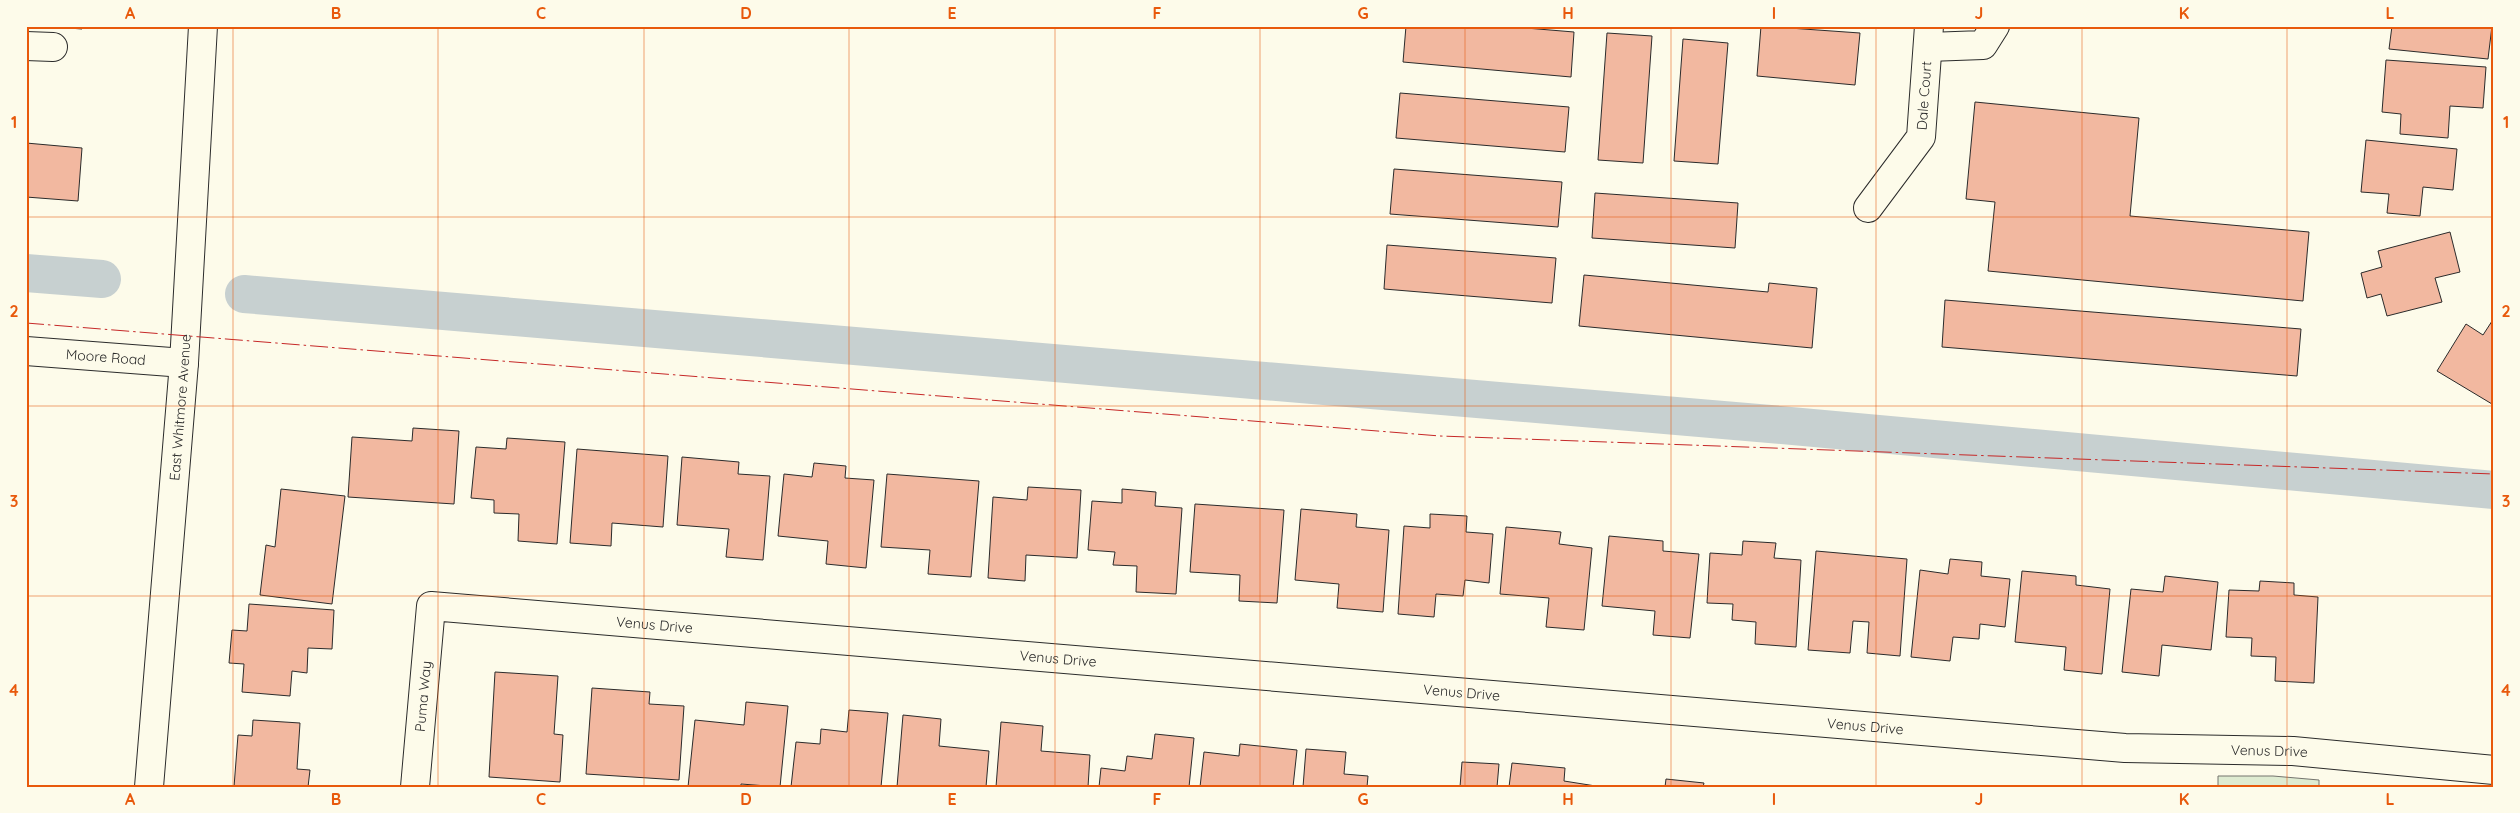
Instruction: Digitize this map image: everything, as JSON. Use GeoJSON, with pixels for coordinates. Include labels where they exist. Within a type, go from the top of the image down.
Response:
{"type":"FeatureCollection","features":[{"type":"Feature","properties":{"kind":"street","name":"East Whitmore Avenue"},"geometry":{"type":"LineString","coordinates":[[149,787],[184,363],[203,26]]}},
{"type":"Feature","properties":{"kind":"street"},"geometry":{"type":"LineString","coordinates":[[1928,36],[1983,45],[1994,26]]}},
{"type":"Feature","properties":{"kind":"street","name":"Dale Court"},"geometry":{"type":"LineString","coordinates":[[1868,208],[1921,138],[1928,36]]}},
{"type":"Feature","properties":{"kind":"street","name":"Moore Road"},"geometry":{"type":"LineString","coordinates":[[26,352],[184,363]]}},
{"type":"Feature","properties":{"kind":"street","name":"Venus Drive"},"geometry":{"type":"LineString","coordinates":[[431,606],[2115,747],[2293,751],[2494,770]]}},
{"type":"Feature","properties":{"kind":"street","name":"Puma Way"},"geometry":{"type":"LineString","coordinates":[[415,787],[431,606]]}},
{"type":"Feature","properties":{"kind":"green space"},"geometry":{"type":"Polygon","coordinates":[[[2218,776],[2273,776],[2319,780],[2319,787],[2218,787],[2218,776]]]}},
{"type":"Feature","properties":{"kind":"building"},"geometry":{"type":"Polygon","coordinates":[[[42,26],[82,26],[82,29],[42,26]]]}},
{"type":"Feature","properties":{"kind":"building"},"geometry":{"type":"Polygon","coordinates":[[[1406,26],[1502,26],[1574,32],[1571,77],[1403,62],[1406,26]]]}},
{"type":"Feature","properties":{"kind":"building"},"geometry":{"type":"Polygon","coordinates":[[[1761,26],[1860,33],[1855,85],[1757,76],[1761,26]]]}},
{"type":"Feature","properties":{"kind":"building"},"geometry":{"type":"Polygon","coordinates":[[[2392,26],[2492,26],[2488,59],[2389,49],[2392,26]]]}},
{"type":"Feature","properties":{"kind":"building"},"geometry":{"type":"Polygon","coordinates":[[[1607,33],[1652,36],[1643,163],[1598,160],[1607,33]]]}},
{"type":"Feature","properties":{"kind":"building"},"geometry":{"type":"Polygon","coordinates":[[[1683,39],[1728,43],[1718,164],[1674,161],[1683,39]]]}},
{"type":"Feature","properties":{"kind":"building"},"geometry":{"type":"Polygon","coordinates":[[[2386,60],[2486,67],[2483,108],[2450,106],[2448,138],[2400,134],[2401,114],[2382,112],[2386,60]]]}},
{"type":"Feature","properties":{"kind":"building"},"geometry":{"type":"Polygon","coordinates":[[[1400,93],[1569,107],[1565,152],[1396,138],[1400,93]]]}},
{"type":"Feature","properties":{"kind":"building"},"geometry":{"type":"Polygon","coordinates":[[[1975,102],[2139,118],[2130,216],[2309,232],[2303,301],[1988,271],[1995,202],[1966,199],[1975,102]]]}},
{"type":"Feature","properties":{"kind":"building"},"geometry":{"type":"Polygon","coordinates":[[[2366,140],[2457,149],[2453,190],[2423,187],[2420,216],[2387,213],[2389,194],[2361,192],[2366,140]]]}},
{"type":"Feature","properties":{"kind":"building"},"geometry":{"type":"Polygon","coordinates":[[[26,143],[82,148],[78,201],[26,197],[26,143]]]}},
{"type":"Feature","properties":{"kind":"building"},"geometry":{"type":"Polygon","coordinates":[[[1394,169],[1562,182],[1558,227],[1390,214],[1394,169]]]}},
{"type":"Feature","properties":{"kind":"building"},"geometry":{"type":"Polygon","coordinates":[[[1595,193],[1738,203],[1735,248],[1592,238],[1595,193]]]}},
{"type":"Feature","properties":{"kind":"building"},"geometry":{"type":"Polygon","coordinates":[[[2450,232],[2460,272],[2435,278],[2442,302],[2387,316],[2381,294],[2367,298],[2361,273],[2382,267],[2378,251],[2450,232]]]}},
{"type":"Feature","properties":{"kind":"building"},"geometry":{"type":"Polygon","coordinates":[[[1387,245],[1556,258],[1552,303],[1384,289],[1387,245]]]}},
{"type":"Feature","properties":{"kind":"building"},"geometry":{"type":"Polygon","coordinates":[[[1584,275],[1768,292],[1769,283],[1817,288],[1812,348],[1579,326],[1584,275]]]}},
{"type":"Feature","properties":{"kind":"building"},"geometry":{"type":"Polygon","coordinates":[[[1945,300],[2301,329],[2297,376],[1942,347],[1945,300]]]}},
{"type":"Feature","properties":{"kind":"building"},"geometry":{"type":"Polygon","coordinates":[[[2494,318],[2494,401],[2492,404],[2437,371],[2466,324],[2483,335],[2494,318]]]}},
{"type":"Feature","properties":{"kind":"building"},"geometry":{"type":"Polygon","coordinates":[[[413,428],[459,431],[454,504],[348,497],[352,437],[412,441],[413,428]]]}},
{"type":"Feature","properties":{"kind":"building"},"geometry":{"type":"Polygon","coordinates":[[[507,438],[565,442],[557,544],[518,541],[519,514],[494,513],[494,500],[471,498],[476,447],[506,449],[507,438]]]}},
{"type":"Feature","properties":{"kind":"building"},"geometry":{"type":"Polygon","coordinates":[[[577,449],[668,456],[663,527],[612,523],[611,546],[570,543],[577,449]]]}},
{"type":"Feature","properties":{"kind":"building"},"geometry":{"type":"Polygon","coordinates":[[[682,457],[739,462],[738,474],[770,476],[763,560],[726,557],[729,529],[677,525],[682,457]]]}},
{"type":"Feature","properties":{"kind":"building"},"geometry":{"type":"Polygon","coordinates":[[[814,463],[846,466],[845,478],[874,480],[866,568],[826,564],[828,541],[778,536],[784,474],[812,477],[814,463]]]}},
{"type":"Feature","properties":{"kind":"building"},"geometry":{"type":"Polygon","coordinates":[[[887,474],[979,481],[971,577],[928,574],[930,550],[881,547],[887,474]]]}},
{"type":"Feature","properties":{"kind":"building"},"geometry":{"type":"Polygon","coordinates":[[[1028,487],[1081,490],[1077,558],[1026,555],[1025,581],[988,578],[993,497],[1027,500],[1028,487]]]}},
{"type":"Feature","properties":{"kind":"building"},"geometry":{"type":"Polygon","coordinates":[[[281,489],[345,496],[332,604],[260,595],[266,545],[275,547],[281,489]]]}},
{"type":"Feature","properties":{"kind":"building"},"geometry":{"type":"Polygon","coordinates":[[[1122,489],[1156,492],[1155,506],[1182,508],[1176,594],[1136,592],[1137,566],[1113,565],[1115,552],[1088,550],[1092,501],[1122,503],[1122,489]]]}},
{"type":"Feature","properties":{"kind":"building"},"geometry":{"type":"Polygon","coordinates":[[[1195,504],[1284,510],[1277,603],[1239,601],[1240,575],[1190,572],[1195,504]]]}},
{"type":"Feature","properties":{"kind":"building"},"geometry":{"type":"Polygon","coordinates":[[[1301,509],[1357,514],[1356,527],[1389,530],[1383,612],[1337,608],[1339,584],[1295,580],[1301,509]]]}},
{"type":"Feature","properties":{"kind":"building"},"geometry":{"type":"Polygon","coordinates":[[[1430,514],[1467,516],[1466,532],[1493,534],[1489,583],[1465,580],[1463,596],[1436,594],[1434,617],[1398,614],[1404,526],[1430,528],[1430,514]]]}},
{"type":"Feature","properties":{"kind":"building"},"geometry":{"type":"Polygon","coordinates":[[[1506,527],[1561,532],[1559,544],[1592,548],[1584,630],[1546,627],[1549,598],[1500,594],[1506,527]]]}},
{"type":"Feature","properties":{"kind":"building"},"geometry":{"type":"Polygon","coordinates":[[[1609,536],[1663,541],[1663,551],[1699,554],[1690,638],[1653,635],[1655,611],[1602,606],[1609,536]]]}},
{"type":"Feature","properties":{"kind":"building"},"geometry":{"type":"Polygon","coordinates":[[[1743,541],[1776,543],[1774,558],[1801,560],[1796,647],[1755,644],[1756,622],[1732,620],[1733,604],[1707,603],[1710,553],[1742,555],[1743,541]]]}},
{"type":"Feature","properties":{"kind":"building"},"geometry":{"type":"Polygon","coordinates":[[[1816,551],[1907,559],[1900,656],[1867,653],[1869,622],[1853,621],[1850,653],[1808,650],[1816,551]]]}},
{"type":"Feature","properties":{"kind":"building"},"geometry":{"type":"Polygon","coordinates":[[[1950,559],[1982,562],[1981,576],[2010,579],[2005,627],[1980,624],[1979,639],[1953,637],[1950,661],[1911,657],[1920,570],[1948,574],[1950,559]]]}},
{"type":"Feature","properties":{"kind":"building"},"geometry":{"type":"Polygon","coordinates":[[[2022,571],[2076,576],[2076,585],[2110,589],[2102,674],[2064,670],[2066,647],[2015,642],[2022,571]]]}},
{"type":"Feature","properties":{"kind":"building"},"geometry":{"type":"Polygon","coordinates":[[[2165,576],[2218,582],[2211,650],[2162,645],[2159,676],[2122,672],[2131,589],[2163,592],[2165,576]]]}},
{"type":"Feature","properties":{"kind":"building"},"geometry":{"type":"Polygon","coordinates":[[[2260,581],[2294,583],[2294,595],[2318,597],[2314,683],[2275,681],[2276,657],[2251,656],[2252,638],[2226,637],[2229,590],[2259,591],[2260,581]]]}},
{"type":"Feature","properties":{"kind":"building"},"geometry":{"type":"Polygon","coordinates":[[[249,604],[334,610],[332,649],[308,648],[307,673],[292,671],[290,696],[242,692],[244,664],[229,663],[232,630],[247,631],[249,604]]]}},
{"type":"Feature","properties":{"kind":"building"},"geometry":{"type":"Polygon","coordinates":[[[495,672],[558,676],[554,734],[563,735],[560,782],[489,777],[495,672]]]}},
{"type":"Feature","properties":{"kind":"building"},"geometry":{"type":"Polygon","coordinates":[[[592,688],[650,692],[649,704],[684,706],[679,780],[586,774],[592,688]]]}},
{"type":"Feature","properties":{"kind":"building"},"geometry":{"type":"Polygon","coordinates":[[[746,702],[788,706],[780,787],[741,784],[741,787],[688,787],[695,720],[744,725],[746,702]]]}},
{"type":"Feature","properties":{"kind":"building"},"geometry":{"type":"Polygon","coordinates":[[[849,710],[888,713],[881,787],[791,787],[796,742],[820,744],[821,729],[847,732],[849,710]]]}},
{"type":"Feature","properties":{"kind":"building"},"geometry":{"type":"Polygon","coordinates":[[[903,715],[941,719],[939,746],[989,751],[986,787],[897,787],[903,715]]]}},
{"type":"Feature","properties":{"kind":"building"},"geometry":{"type":"Polygon","coordinates":[[[253,720],[300,723],[297,769],[310,770],[308,787],[234,787],[238,735],[252,736],[253,720]]]}},
{"type":"Feature","properties":{"kind":"building"},"geometry":{"type":"Polygon","coordinates":[[[1001,722],[1043,726],[1041,751],[1090,755],[1088,787],[996,787],[1001,722]]]}},
{"type":"Feature","properties":{"kind":"building"},"geometry":{"type":"Polygon","coordinates":[[[1155,734],[1194,738],[1189,787],[1099,787],[1101,768],[1125,771],[1127,756],[1152,759],[1155,734]]]}},
{"type":"Feature","properties":{"kind":"building"},"geometry":{"type":"Polygon","coordinates":[[[1240,744],[1297,750],[1293,787],[1200,787],[1204,752],[1239,756],[1240,744]]]}},
{"type":"Feature","properties":{"kind":"building"},"geometry":{"type":"Polygon","coordinates":[[[1306,749],[1346,752],[1344,774],[1368,776],[1367,787],[1303,787],[1306,749]]]}},
{"type":"Feature","properties":{"kind":"building"},"geometry":{"type":"Polygon","coordinates":[[[1462,762],[1499,764],[1497,787],[1460,787],[1462,762]]]}},
{"type":"Feature","properties":{"kind":"building"},"geometry":{"type":"Polygon","coordinates":[[[1512,763],[1565,768],[1564,781],[1602,787],[1509,787],[1512,763]]]}},
{"type":"Feature","properties":{"kind":"building"},"geometry":{"type":"Polygon","coordinates":[[[1666,779],[1704,783],[1703,787],[1665,787],[1666,779]]]}},
{"type":"Feature","properties":{"kind":"waterway"},"geometry":{"type":"LineString","coordinates":[[26,273],[102,279]]}},
{"type":"Feature","properties":{"kind":"waterway"},"geometry":{"type":"LineString","coordinates":[[244,294],[1770,424],[2494,490]]}},
{"type":"Feature","properties":{"kind":"power"},"geometry":{"type":"LineString","coordinates":[[26,323],[1440,436],[2494,474]]}}]}
